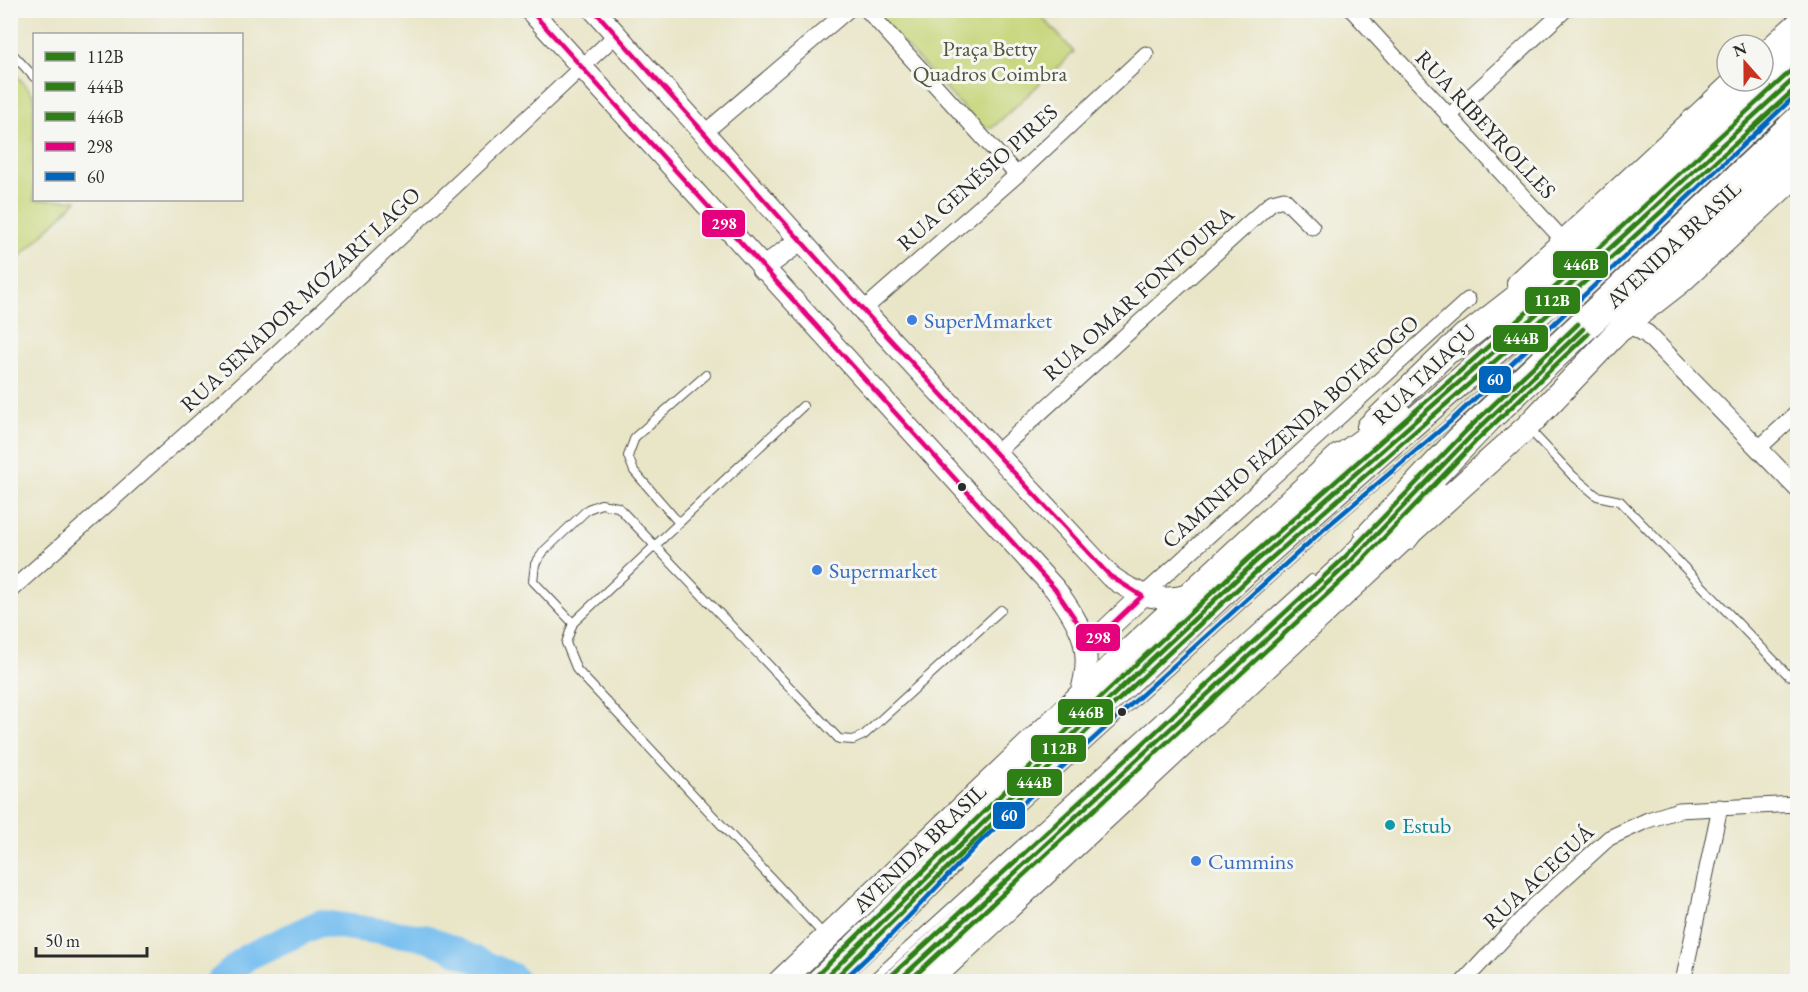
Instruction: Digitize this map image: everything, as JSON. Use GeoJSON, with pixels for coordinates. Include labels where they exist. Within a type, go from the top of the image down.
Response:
{"type":"FeatureCollection","features":[{"type":"Feature","properties":{"kind":"highway"},"geometry":{"type":"LineString","coordinates":[[1775,67],[1797,46]]}},
{"type":"Feature","properties":{"kind":"highway","name":"AVENIDA BRASIL"},"geometry":{"type":"LineString","coordinates":[[820,981],[1108,700],[1253,564],[1583,273],[1797,75]]}},
{"type":"Feature","properties":{"kind":"highway"},"geometry":{"type":"LineString","coordinates":[[1451,349],[1574,254],[1747,93]]}},
{"type":"Feature","properties":{"kind":"highway","name":"AVENIDA BRASIL"},"geometry":{"type":"LineString","coordinates":[[896,981],[1348,564],[1472,435],[1797,126]]}},
{"type":"Feature","properties":{"kind":"highway","name":"AVENIDA BRASIL"},"geometry":{"type":"LineString","coordinates":[[1622,327],[1653,289],[1797,150]]}},
{"type":"Feature","properties":{"kind":"highway"},"geometry":{"type":"LineString","coordinates":[[1326,469],[1421,399],[1583,273]]}},
{"type":"Feature","properties":{"kind":"highway"},"geometry":{"type":"LineString","coordinates":[[1405,537],[1430,502],[1563,357],[1591,322]]}},
{"type":"Feature","properties":{"kind":"main road"},"geometry":{"type":"LineString","coordinates":[[530,10],[762,269],[1055,589],[1078,623],[1087,648],[1088,666],[1080,696]]}},
{"type":"Feature","properties":{"kind":"main road"},"geometry":{"type":"LineString","coordinates":[[594,10],[863,310],[1110,576],[1142,596],[1161,599],[1191,594]]}},
{"type":"Feature","properties":{"kind":"main road"},"geometry":{"type":"LineString","coordinates":[[1775,45],[1797,24]]}},
{"type":"Feature","properties":{"kind":"main road","name":"RUA TAIAÇU"},"geometry":{"type":"LineString","coordinates":[[1191,594],[1723,93]]}},
{"type":"Feature","properties":{"kind":"main road","name":"AVENIDA BRASIL"},"geometry":{"type":"LineString","coordinates":[[934,980],[1405,537],[1527,426],[1622,327],[1681,281],[1797,173]]}},
{"type":"Feature","properties":{"kind":"main road"},"geometry":{"type":"LineString","coordinates":[[762,269],[801,240]]}},
{"type":"Feature","properties":{"kind":"main road","name":"AVENIDA BRASIL"},"geometry":{"type":"LineString","coordinates":[[780,981],[1080,696],[1191,594]]}},
{"type":"Feature","properties":{"kind":"main road"},"geometry":{"type":"LineString","coordinates":[[1087,648],[1142,596]]}},
{"type":"Feature","properties":{"kind":"street"},"geometry":{"type":"LineString","coordinates":[[704,133],[848,10]]}},
{"type":"Feature","properties":{"kind":"street"},"geometry":{"type":"LineString","coordinates":[[867,10],[1017,175]]}},
{"type":"Feature","properties":{"kind":"street","name":"RUA RIBEYROLLES"},"geometry":{"type":"LineString","coordinates":[[1352,10],[1564,241]]}},
{"type":"Feature","properties":{"kind":"street"},"geometry":{"type":"LineString","coordinates":[[1448,117],[1565,10]]}},
{"type":"Feature","properties":{"kind":"street","name":"RUA SENADOR MOZART LAGO"},"geometry":{"type":"LineString","coordinates":[[10,591],[278,352],[616,35]]}},
{"type":"Feature","properties":{"kind":"street","name":"RUA GENÉSIO PIRES"},"geometry":{"type":"LineString","coordinates":[[863,310],[1017,175],[1146,54]]}},
{"type":"Feature","properties":{"kind":"street","name":"RUA OMAR FONTOURA"},"geometry":{"type":"LineString","coordinates":[[996,453],[1272,202],[1284,199],[1290,202],[1312,227]]}},
{"type":"Feature","properties":{"kind":"street","name":"CAMINHO FAZENDA BOTAFOGO"},"geometry":{"type":"LineString","coordinates":[[1142,596],[1468,300]]}},
{"type":"Feature","properties":{"kind":"street"},"geometry":{"type":"LineString","coordinates":[[1622,327],[1635,327],[1647,334],[1797,489]]}},
{"type":"Feature","properties":{"kind":"street"},"geometry":{"type":"LineString","coordinates":[[1759,448],[1797,412]]}},
{"type":"Feature","properties":{"kind":"street","name":"RUA ACEGUÁ"},"geometry":{"type":"LineString","coordinates":[[1463,981],[1532,908],[1609,838],[1648,820],[1679,810],[1797,804]]}},
{"type":"Feature","properties":{"kind":"street"},"geometry":{"type":"LineString","coordinates":[[1683,981],[1720,807]]}},
{"type":"Feature","properties":{"kind":"lane"},"geometry":{"type":"LineString","coordinates":[[10,51],[33,76]]}},
{"type":"Feature","properties":{"kind":"lane"},"geometry":{"type":"LineString","coordinates":[[840,981],[890,936],[982,840],[1323,530],[1451,421],[1797,93]]}},
{"type":"Feature","properties":{"kind":"lane"},"geometry":{"type":"LineString","coordinates":[[869,981],[1342,552],[1452,434],[1797,107]]}},
{"type":"Feature","properties":{"kind":"lane"},"geometry":{"type":"LineString","coordinates":[[680,523],[634,471],[628,456],[635,437],[706,375]]}},
{"type":"Feature","properties":{"kind":"lane"},"geometry":{"type":"LineString","coordinates":[[803,406],[573,623],[566,643],[577,670],[826,938]]}},
{"type":"Feature","properties":{"kind":"lane"},"geometry":{"type":"LineString","coordinates":[[1527,426],[1572,475],[1597,496],[1620,501],[1789,676]]}},
{"type":"Feature","properties":{"kind":"lane"},"geometry":{"type":"LineString","coordinates":[[573,623],[533,581],[535,564],[544,551],[588,509],[601,504],[618,507],[839,739],[853,740],[864,735],[1001,610]]}},
{"type":"Feature","properties":{"kind":"green space","name":"Praça Betty Quadros Coimbra"},"geometry":{"type":"Polygon","coordinates":[[[873,11],[1037,11],[1074,52],[992,128],[980,126],[873,11]]]}},
{"type":"Feature","properties":{"kind":"green space"},"geometry":{"type":"Polygon","coordinates":[[[10,68],[33,94],[33,201],[76,201],[19,258],[10,248],[10,68]]]}},
{"type":"Feature","properties":{"kind":"waterway"},"geometry":{"type":"LineString","coordinates":[[219,982],[247,957],[320,923],[427,938],[512,976],[517,982]]}},
{"type":"Feature","properties":{"kind":"transit line","name":"298"},"geometry":{"type":"LineString","coordinates":[[530,10],[1055,589],[1078,623],[1087,648],[1142,596],[1110,576],[863,310],[594,10]]}},
{"type":"Feature","properties":{"kind":"transit line","name":"446B"},"geometry":{"type":"LineString","coordinates":[[815,977],[1103,695],[1248,559],[1578,267],[1793,69]]}},
{"type":"Feature","properties":{"kind":"transit line","name":"112B"},"geometry":{"type":"LineString","coordinates":[[821,982],[1108,700],[1253,564],[1583,273],[1798,75]]}},
{"type":"Feature","properties":{"kind":"transit line","name":"444B"},"geometry":{"type":"LineString","coordinates":[[831,982],[1113,705],[1258,570],[1588,279],[1798,86]]}},
{"type":"Feature","properties":{"kind":"transit line","name":"60"},"geometry":{"type":"LineString","coordinates":[[841,982],[890,936],[982,840],[1323,530],[1451,421],[1798,93]]}},
{"type":"Feature","properties":{"kind":"transit line","name":"446B"},"geometry":{"type":"LineString","coordinates":[[891,976],[1343,559],[1467,430],[1578,324]]}},
{"type":"Feature","properties":{"kind":"transit line","name":"112B"},"geometry":{"type":"LineString","coordinates":[[897,982],[1348,564],[1472,435],[1583,329]]}},
{"type":"Feature","properties":{"kind":"transit line","name":"444B"},"geometry":{"type":"LineString","coordinates":[[908,982],[1353,570],[1477,440],[1588,334]]}},
{"type":"Feature","properties":{"kind":"place","name":"SuperMmarket"},"geometry":{"type":"Point","coordinates":[912,320]}},
{"type":"Feature","properties":{"kind":"place","name":"Supermarket"},"geometry":{"type":"Point","coordinates":[817,570]}},
{"type":"Feature","properties":{"kind":"place","name":"Estub"},"geometry":{"type":"Point","coordinates":[1390,825]}},
{"type":"Feature","properties":{"kind":"place","name":"Cummins"},"geometry":{"type":"Point","coordinates":[1196,861]}}]}
